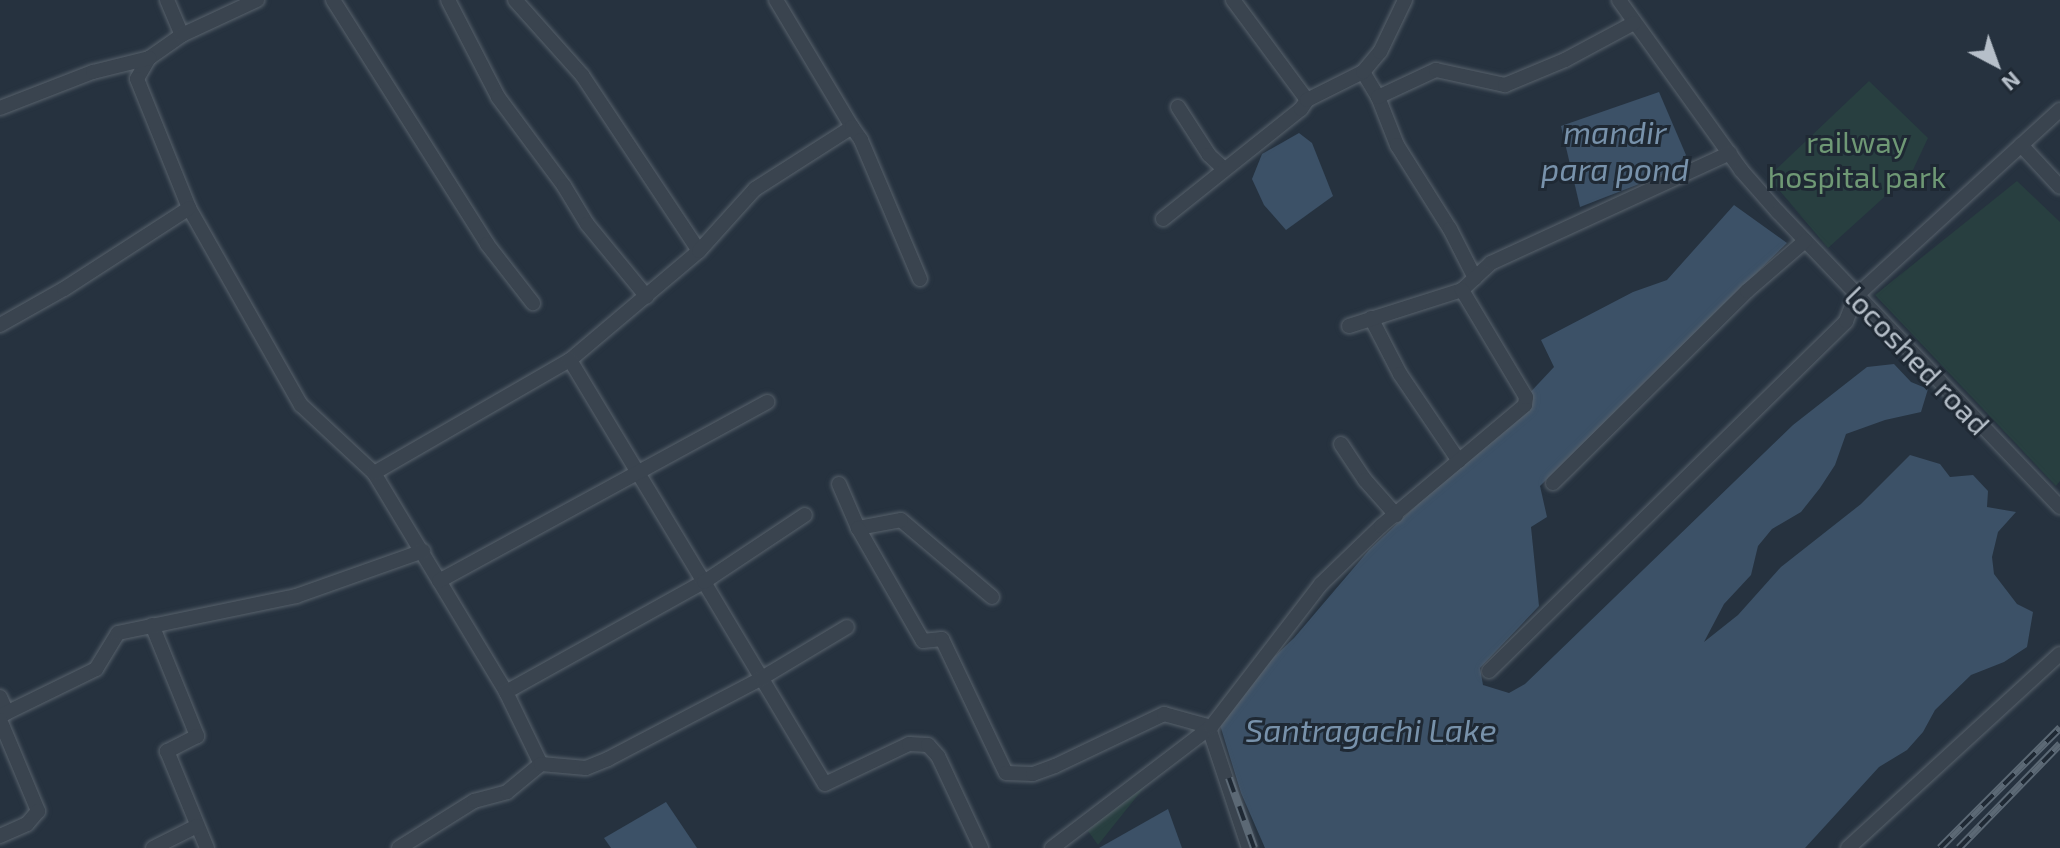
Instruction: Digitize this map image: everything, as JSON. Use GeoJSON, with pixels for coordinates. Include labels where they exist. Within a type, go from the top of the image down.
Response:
{"type":"FeatureCollection","features":[{"type":"Feature","properties":{"kind":"street"},"geometry":{"type":"LineString","coordinates":[[167,0],[182,35]]}},
{"type":"Feature","properties":{"kind":"street"},"geometry":{"type":"LineString","coordinates":[[0,108],[93,72],[149,58],[182,35],[257,0]]}},
{"type":"Feature","properties":{"kind":"street"},"geometry":{"type":"LineString","coordinates":[[333,0],[487,244],[533,303]]}},
{"type":"Feature","properties":{"kind":"street"},"geometry":{"type":"LineString","coordinates":[[448,0],[498,97],[564,186],[587,224],[647,297]]}},
{"type":"Feature","properties":{"kind":"street"},"geometry":{"type":"LineString","coordinates":[[776,0],[861,140],[920,279]]}},
{"type":"Feature","properties":{"kind":"street"},"geometry":{"type":"LineString","coordinates":[[1233,0],[1307,100]]}},
{"type":"Feature","properties":{"kind":"street"},"geometry":{"type":"LineString","coordinates":[[1163,219],[1223,168],[1301,109],[1307,100],[1363,72],[1380,52],[1405,0]]}},
{"type":"Feature","properties":{"kind":"street","name":"locoshed road"},"geometry":{"type":"LineString","coordinates":[[1619,0],[1730,153],[1778,212],[2060,507]]}},
{"type":"Feature","properties":{"kind":"street"},"geometry":{"type":"LineString","coordinates":[[518,1],[582,75],[699,251]]}},
{"type":"Feature","properties":{"kind":"street"},"geometry":{"type":"LineString","coordinates":[[1378,97],[1436,70],[1505,85],[1565,60],[1634,23]]}},
{"type":"Feature","properties":{"kind":"street"},"geometry":{"type":"LineString","coordinates":[[149,58],[137,79],[189,208],[301,405],[374,473],[506,692],[541,764]]}},
{"type":"Feature","properties":{"kind":"street"},"geometry":{"type":"LineString","coordinates":[[1363,72],[1378,97],[1397,145],[1450,229],[1475,278]]}},
{"type":"Feature","properties":{"kind":"street"},"geometry":{"type":"LineString","coordinates":[[1178,107],[1209,155],[1223,168]]}},
{"type":"Feature","properties":{"kind":"street"},"geometry":{"type":"LineString","coordinates":[[1489,671],[1846,321],[1856,296],[2060,110]]}},
{"type":"Feature","properties":{"kind":"street"},"geometry":{"type":"LineString","coordinates":[[374,473],[570,360],[699,251],[755,189],[852,127]]}},
{"type":"Feature","properties":{"kind":"street"},"geometry":{"type":"LineString","coordinates":[[2021,145],[2060,187]]}},
{"type":"Feature","properties":{"kind":"street"},"geometry":{"type":"LineString","coordinates":[[1349,326],[1462,290],[1491,263],[1730,153]]}},
{"type":"Feature","properties":{"kind":"street"},"geometry":{"type":"LineString","coordinates":[[0,325],[64,289],[189,208]]}},
{"type":"Feature","properties":{"kind":"street"},"geometry":{"type":"LineString","coordinates":[[1553,483],[1747,291],[1805,241]]}},
{"type":"Feature","properties":{"kind":"street"},"geometry":{"type":"LineString","coordinates":[[1052,848],[1210,728],[1321,584],[1525,405],[1526,397],[1462,290]]}},
{"type":"Feature","properties":{"kind":"street"},"geometry":{"type":"LineString","coordinates":[[1371,318],[1400,374],[1459,461]]}},
{"type":"Feature","properties":{"kind":"street"},"geometry":{"type":"LineString","coordinates":[[570,360],[640,471],[825,784],[909,744],[928,745],[938,756],[981,848]]}},
{"type":"Feature","properties":{"kind":"street"},"geometry":{"type":"LineString","coordinates":[[439,581],[767,402]]}},
{"type":"Feature","properties":{"kind":"street"},"geometry":{"type":"LineString","coordinates":[[1341,444],[1365,480],[1396,515]]}},
{"type":"Feature","properties":{"kind":"street"},"geometry":{"type":"LineString","coordinates":[[839,484],[858,528],[923,641],[942,639],[1006,773],[1033,774],[1055,766],[1164,714],[1210,728]]}},
{"type":"Feature","properties":{"kind":"street"},"geometry":{"type":"LineString","coordinates":[[506,692],[704,582],[805,515]]}},
{"type":"Feature","properties":{"kind":"street"},"geometry":{"type":"LineString","coordinates":[[858,528],[901,520],[992,597]]}},
{"type":"Feature","properties":{"kind":"street"},"geometry":{"type":"LineString","coordinates":[[2,716],[96,669],[118,633],[296,596],[422,552]]}},
{"type":"Feature","properties":{"kind":"street"},"geometry":{"type":"LineString","coordinates":[[152,625],[197,736],[167,751],[207,848]]}},
{"type":"Feature","properties":{"kind":"street"},"geometry":{"type":"LineString","coordinates":[[399,848],[474,801],[507,792],[541,764],[586,768],[762,678],[847,627]]}},
{"type":"Feature","properties":{"kind":"street"},"geometry":{"type":"LineString","coordinates":[[1848,848],[2060,654]]}},
{"type":"Feature","properties":{"kind":"street"},"geometry":{"type":"LineString","coordinates":[[0,697],[2,716],[38,811],[27,824],[0,836]]}},
{"type":"Feature","properties":{"kind":"street"},"geometry":{"type":"LineString","coordinates":[[1210,728],[1249,848]]}},
{"type":"Feature","properties":{"kind":"street"},"geometry":{"type":"LineString","coordinates":[[153,848],[197,826]]}},
{"type":"Feature","properties":{"kind":"green space","name":"railway hospital park"},"geometry":{"type":"Polygon","coordinates":[[[1869,81],[1928,138],[1912,172],[1828,248],[1768,177],[1869,81]]]}},
{"type":"Feature","properties":{"kind":"green space"},"geometry":{"type":"Polygon","coordinates":[[[2017,181],[2060,222],[2060,481],[2056,486],[1875,295],[2017,181]]]}},
{"type":"Feature","properties":{"kind":"green space"},"geometry":{"type":"Polygon","coordinates":[[[1150,780],[1098,845],[1088,831],[1121,798],[1150,780]]]}},
{"type":"Feature","properties":{"kind":"water","name":"mandir para pond"},"geometry":{"type":"Polygon","coordinates":[[[1659,92],[1686,155],[1670,172],[1580,207],[1561,126],[1659,92]]]}},
{"type":"Feature","properties":{"kind":"water"},"geometry":{"type":"Polygon","coordinates":[[[1299,133],[1312,143],[1333,196],[1286,230],[1264,205],[1252,179],[1262,154],[1299,133]]]}},
{"type":"Feature","properties":{"kind":"water","name":"Santragachi Lake"},"geometry":{"type":"Polygon","coordinates":[[[1734,205],[1787,243],[1540,486],[1547,517],[1531,527],[1539,606],[1480,668],[1483,685],[1509,693],[1525,684],[1793,425],[1867,367],[1894,364],[1911,382],[1928,389],[1921,412],[1885,420],[1846,434],[1835,465],[1820,488],[1801,512],[1772,529],[1758,546],[1751,575],[1724,604],[1704,642],[1738,615],[1781,567],[1861,504],[1910,455],[1940,464],[1950,477],[1973,475],[1988,491],[1987,507],[2016,512],[1998,532],[1992,557],[1994,574],[2017,604],[2033,612],[2027,647],[2004,662],[1971,675],[1935,710],[1923,732],[1907,750],[1879,767],[1805,848],[1265,848],[1241,793],[1216,712],[1294,638],[1369,550],[1480,446],[1554,367],[1541,340],[1633,292],[1667,280],[1734,205]]]}},
{"type":"Feature","properties":{"kind":"water"},"geometry":{"type":"Polygon","coordinates":[[[666,802],[697,848],[611,848],[604,838],[666,802]]]}},
{"type":"Feature","properties":{"kind":"water"},"geometry":{"type":"Polygon","coordinates":[[[1168,809],[1182,848],[1099,848],[1168,809]]]}},
{"type":"Feature","properties":{"kind":"railway"},"geometry":{"type":"LineString","coordinates":[[1940,848],[2060,728]]}},
{"type":"Feature","properties":{"kind":"railway"},"geometry":{"type":"LineString","coordinates":[[1959,848],[2060,744]]}},
{"type":"Feature","properties":{"kind":"railway"},"geometry":{"type":"LineString","coordinates":[[1229,778],[1254,848]]}}]}
